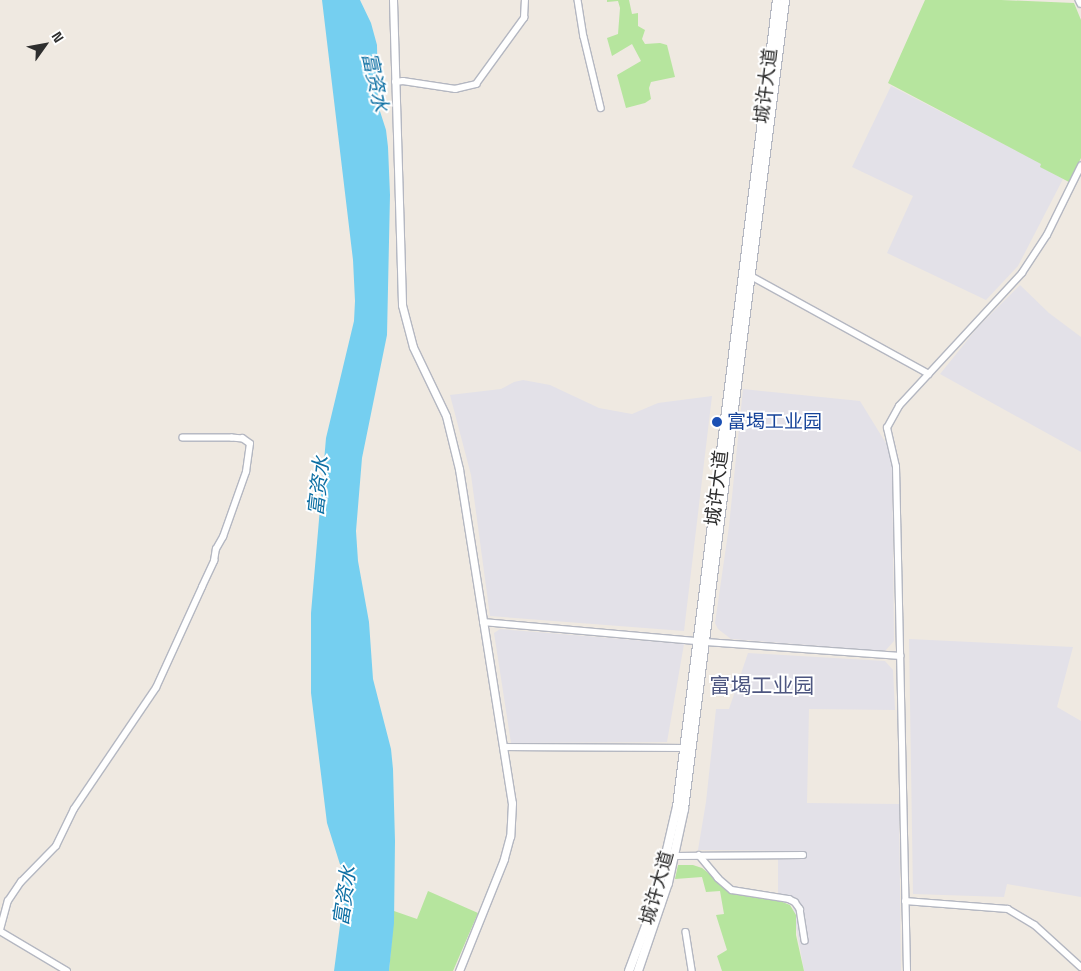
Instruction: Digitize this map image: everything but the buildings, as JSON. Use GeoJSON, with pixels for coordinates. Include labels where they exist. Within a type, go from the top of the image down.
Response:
{"type":"FeatureCollection","features":[{"type":"Feature","properties":{"kind":"main road","name":"城许大道"},"geometry":{"type":"LineString","coordinates":[[638,971],[658,918],[675,856],[684,809],[777,0]]}},
{"type":"Feature","properties":{"kind":"main road","name":"城许大道"},"geometry":{"type":"LineString","coordinates":[[629,971],[648,923],[666,860],[677,808],[684,748],[702,641],[751,276],[785,0]]}},
{"type":"Feature","properties":{"kind":"street"},"geometry":{"type":"LineString","coordinates":[[393,0],[399,250],[403,311],[413,347],[442,406],[464,490],[512,803],[509,841],[500,872],[459,971]]}},
{"type":"Feature","properties":{"kind":"street"},"geometry":{"type":"LineString","coordinates":[[395,82],[403,81],[455,89],[476,84],[524,18],[525,0]]}},
{"type":"Feature","properties":{"kind":"street"},"geometry":{"type":"LineString","coordinates":[[578,0],[584,37],[601,108]]}},
{"type":"Feature","properties":{"kind":"street"},"geometry":{"type":"LineString","coordinates":[[1080,0],[1081,4]]}},
{"type":"Feature","properties":{"kind":"street"},"geometry":{"type":"LineString","coordinates":[[907,971],[896,467],[888,428],[893,414],[1022,273],[1050,228],[1081,166]]}},
{"type":"Feature","properties":{"kind":"street"},"geometry":{"type":"LineString","coordinates":[[751,276],[929,374]]}},
{"type":"Feature","properties":{"kind":"street"},"geometry":{"type":"LineString","coordinates":[[67,971],[0,930],[8,901],[21,882],[56,846],[74,809],[156,688],[223,537],[246,472],[250,444],[243,439],[232,438],[183,438]]}},
{"type":"Feature","properties":{"kind":"street"},"geometry":{"type":"LineString","coordinates":[[483,622],[900,656]]}},
{"type":"Feature","properties":{"kind":"street"},"geometry":{"type":"LineString","coordinates":[[503,747],[684,748]]}},
{"type":"Feature","properties":{"kind":"street"},"geometry":{"type":"LineString","coordinates":[[675,856],[803,855]]}},
{"type":"Feature","properties":{"kind":"street"},"geometry":{"type":"LineString","coordinates":[[699,856],[718,878],[732,890],[789,899],[795,902],[800,908],[805,941]]}},
{"type":"Feature","properties":{"kind":"street"},"geometry":{"type":"LineString","coordinates":[[905,901],[1008,910],[1035,925],[1081,967]]}},
{"type":"Feature","properties":{"kind":"street"},"geometry":{"type":"LineString","coordinates":[[686,932],[692,971]]}},
{"type":"Feature","properties":{"kind":"shaded area"},"geometry":{"type":"Polygon","coordinates":[[[891,86],[1042,164],[1041,167],[1063,179],[1018,266],[986,300],[887,253],[913,196],[852,167],[891,86]]]}},
{"type":"Feature","properties":{"kind":"shaded area"},"geometry":{"type":"Polygon","coordinates":[[[1020,285],[1049,313],[1081,337],[1081,452],[940,374],[978,327],[1020,285]]]}},
{"type":"Feature","properties":{"kind":"shaded area"},"geometry":{"type":"Polygon","coordinates":[[[523,380],[550,385],[599,408],[632,414],[658,403],[712,396],[684,631],[490,616],[471,475],[450,395],[501,389],[514,382],[523,380]]]}},
{"type":"Feature","properties":{"kind":"shaded area"},"geometry":{"type":"Polygon","coordinates":[[[743,389],[860,401],[892,453],[894,641],[885,651],[731,639],[718,629],[715,623],[729,526],[743,389]]]}},
{"type":"Feature","properties":{"kind":"shaded area"},"geometry":{"type":"Polygon","coordinates":[[[500,629],[684,644],[667,742],[511,743],[494,633],[500,629]]]}},
{"type":"Feature","properties":{"kind":"shaded area"},"geometry":{"type":"Polygon","coordinates":[[[909,639],[1073,647],[1057,707],[1081,721],[1081,897],[1007,884],[1004,897],[913,894],[909,639]]]}},
{"type":"Feature","properties":{"kind":"shaded area"},"geometry":{"type":"Polygon","coordinates":[[[748,653],[885,661],[893,670],[895,710],[809,709],[807,803],[899,804],[901,971],[804,971],[793,908],[797,898],[778,894],[778,851],[698,850],[706,802],[716,709],[729,709],[748,653]]]}},
{"type":"Feature","properties":{"kind":"green space"},"geometry":{"type":"Polygon","coordinates":[[[607,0],[629,0],[632,14],[638,13],[638,26],[645,30],[642,39],[645,44],[660,43],[667,45],[675,77],[651,82],[649,88],[651,99],[645,103],[626,108],[617,75],[641,61],[632,44],[612,56],[607,38],[618,34],[620,8],[618,1],[607,2],[607,0]]]}},
{"type":"Feature","properties":{"kind":"green space"},"geometry":{"type":"Polygon","coordinates":[[[925,0],[1001,0],[1074,3],[1081,20],[1081,158],[1069,182],[1040,167],[1041,164],[888,83],[925,0]]]}},
{"type":"Feature","properties":{"kind":"green space"},"geometry":{"type":"Polygon","coordinates":[[[678,865],[693,865],[702,868],[734,893],[780,901],[790,905],[796,915],[796,935],[804,971],[722,971],[717,956],[727,950],[716,915],[724,914],[720,891],[706,892],[702,877],[675,879],[678,865]]]}},
{"type":"Feature","properties":{"kind":"green space"},"geometry":{"type":"Polygon","coordinates":[[[428,891],[478,913],[453,971],[389,971],[394,911],[417,919],[428,891]]]}},
{"type":"Feature","properties":{"kind":"water","name":"富资水"},"geometry":{"type":"Polygon","coordinates":[[[322,0],[360,0],[371,23],[377,45],[378,105],[386,130],[388,147],[390,195],[387,335],[362,458],[356,531],[358,561],[369,622],[373,679],[391,749],[393,769],[395,841],[394,923],[389,971],[334,971],[344,895],[343,874],[327,823],[311,693],[311,613],[326,438],[354,321],[355,301],[353,260],[322,0]]]}},
{"type":"Feature","properties":{"kind":"place","name":"富堨工业园"},"geometry":{"type":"Point","coordinates":[717,422]}},
{"type":"Feature","properties":{"kind":"district","name":"富堨工业园"},"geometry":{"type":"Point","coordinates":[762,686]}}]}
